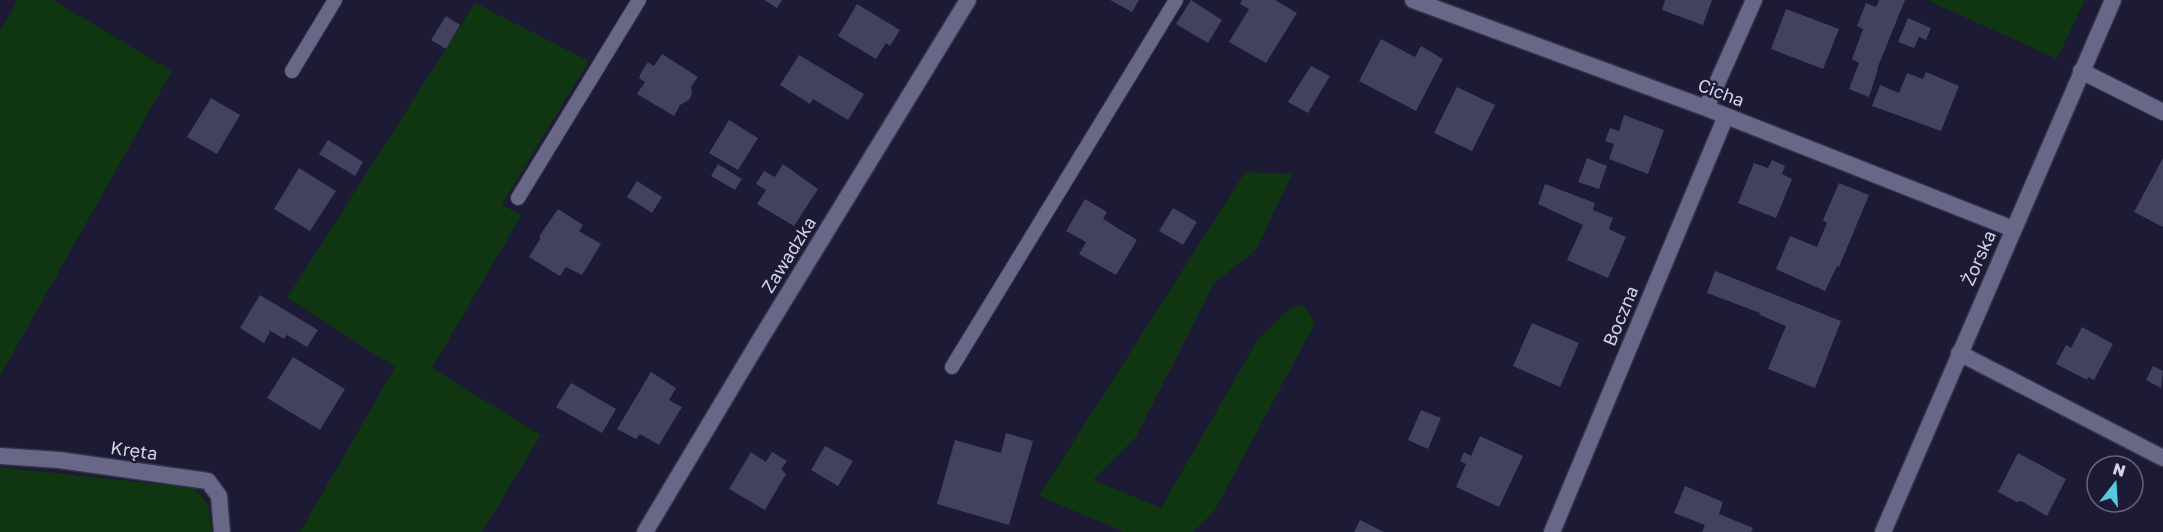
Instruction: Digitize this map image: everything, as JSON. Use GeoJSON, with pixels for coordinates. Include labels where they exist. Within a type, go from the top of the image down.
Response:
{"type":"FeatureCollection","features":[{"type":"Feature","properties":{"kind":"street","name":"Zawadzka"},"geometry":{"type":"LineString","coordinates":[[645,532],[968,0]]}},
{"type":"Feature","properties":{"kind":"street","name":"Cicha"},"geometry":{"type":"LineString","coordinates":[[1413,0],[1706,108],[2013,229]]}},
{"type":"Feature","properties":{"kind":"street"},"geometry":{"type":"LineString","coordinates":[[1706,108],[1754,0]]}},
{"type":"Feature","properties":{"kind":"street","name":"Żorska"},"geometry":{"type":"LineString","coordinates":[[1883,532],[2112,0]]}},
{"type":"Feature","properties":{"kind":"street"},"geometry":{"type":"LineString","coordinates":[[2081,71],[2163,112]]}},
{"type":"Feature","properties":{"kind":"street","name":"Boczna"},"geometry":{"type":"LineString","coordinates":[[1552,532],[1726,116]]}},
{"type":"Feature","properties":{"kind":"street"},"geometry":{"type":"LineString","coordinates":[[1959,353],[2163,458]]}},
{"type":"Feature","properties":{"kind":"street","name":"Kręta"},"geometry":{"type":"LineString","coordinates":[[0,456],[59,460],[208,481],[219,496],[222,532]]}},
{"type":"Feature","properties":{"kind":"lane"},"geometry":{"type":"LineString","coordinates":[[292,71],[335,0]]}},
{"type":"Feature","properties":{"kind":"lane"},"geometry":{"type":"LineString","coordinates":[[518,198],[639,0]]}},
{"type":"Feature","properties":{"kind":"lane"},"geometry":{"type":"LineString","coordinates":[[952,367],[1176,0]]}},
{"type":"Feature","properties":{"kind":"green space"},"geometry":{"type":"Polygon","coordinates":[[[18,0],[53,0],[172,71],[0,376],[0,30],[18,0]]]}},
{"type":"Feature","properties":{"kind":"green space"},"geometry":{"type":"Polygon","coordinates":[[[1927,0],[2085,0],[2057,59],[1927,0]]]}},
{"type":"Feature","properties":{"kind":"green space"},"geometry":{"type":"Polygon","coordinates":[[[475,3],[589,61],[502,204],[521,216],[432,368],[541,435],[482,532],[300,532],[395,367],[287,298],[475,3]]]}},
{"type":"Feature","properties":{"kind":"green space"},"geometry":{"type":"Polygon","coordinates":[[[1245,172],[1292,174],[1256,250],[1214,283],[1136,437],[1093,480],[1161,508],[1258,339],[1290,308],[1303,305],[1315,323],[1215,510],[1193,532],[1124,532],[1039,496],[1245,172]]]}},
{"type":"Feature","properties":{"kind":"green space"},"geometry":{"type":"Polygon","coordinates":[[[0,467],[194,488],[208,504],[212,532],[0,532],[0,467]]]}},
{"type":"Feature","properties":{"kind":"building"},"geometry":{"type":"Polygon","coordinates":[[[764,0],[782,0],[777,8],[764,0]]]}},
{"type":"Feature","properties":{"kind":"building"},"geometry":{"type":"Polygon","coordinates":[[[1110,0],[1139,0],[1132,12],[1110,0]]]}},
{"type":"Feature","properties":{"kind":"building"},"geometry":{"type":"Polygon","coordinates":[[[1191,0],[1222,20],[1208,43],[1176,24],[1191,0]]]}},
{"type":"Feature","properties":{"kind":"building"},"geometry":{"type":"Polygon","coordinates":[[[1242,0],[1275,0],[1297,13],[1266,63],[1229,42],[1249,9],[1240,4],[1242,0]]]}},
{"type":"Feature","properties":{"kind":"building"},"geometry":{"type":"Polygon","coordinates":[[[1665,0],[1712,0],[1703,25],[1662,10],[1665,0]]]}},
{"type":"Feature","properties":{"kind":"building"},"geometry":{"type":"Polygon","coordinates":[[[1879,0],[1905,0],[1877,69],[1869,97],[1849,89],[1859,63],[1852,59],[1863,29],[1857,26],[1866,3],[1876,7],[1879,0]]]}},
{"type":"Feature","properties":{"kind":"building"},"geometry":{"type":"Polygon","coordinates":[[[857,4],[900,30],[890,46],[886,43],[876,59],[838,36],[857,4]]]}},
{"type":"Feature","properties":{"kind":"building"},"geometry":{"type":"Polygon","coordinates":[[[1786,9],[1839,29],[1823,69],[1771,49],[1786,9]]]}},
{"type":"Feature","properties":{"kind":"building"},"geometry":{"type":"Polygon","coordinates":[[[446,16],[460,25],[446,49],[431,40],[446,16]]]}},
{"type":"Feature","properties":{"kind":"building"},"geometry":{"type":"Polygon","coordinates":[[[1908,18],[1931,28],[1926,40],[1919,37],[1914,48],[1898,42],[1908,18]]]}},
{"type":"Feature","properties":{"kind":"building"},"geometry":{"type":"Polygon","coordinates":[[[1381,39],[1415,57],[1421,46],[1443,59],[1416,111],[1359,81],[1381,39]]]}},
{"type":"Feature","properties":{"kind":"building"},"geometry":{"type":"Polygon","coordinates":[[[662,54],[698,77],[691,87],[692,94],[689,100],[680,105],[674,116],[637,94],[645,82],[639,78],[641,73],[648,62],[654,66],[662,54]]]}},
{"type":"Feature","properties":{"kind":"building"},"geometry":{"type":"Polygon","coordinates":[[[799,55],[864,94],[848,120],[813,99],[810,104],[780,85],[799,55]]]}},
{"type":"Feature","properties":{"kind":"building"},"geometry":{"type":"Polygon","coordinates":[[[1311,66],[1330,76],[1308,113],[1288,102],[1311,66]]]}},
{"type":"Feature","properties":{"kind":"building"},"geometry":{"type":"Polygon","coordinates":[[[1926,72],[1959,86],[1941,131],[1872,106],[1880,85],[1899,93],[1907,73],[1923,79],[1926,72]]]}},
{"type":"Feature","properties":{"kind":"building"},"geometry":{"type":"Polygon","coordinates":[[[1457,87],[1495,105],[1472,151],[1434,133],[1457,87]]]}},
{"type":"Feature","properties":{"kind":"building"},"geometry":{"type":"Polygon","coordinates":[[[211,98],[240,115],[217,154],[187,137],[211,98]]]}},
{"type":"Feature","properties":{"kind":"building"},"geometry":{"type":"Polygon","coordinates":[[[1624,115],[1664,130],[1648,174],[1609,159],[1614,144],[1605,141],[1610,128],[1619,131],[1624,115]]]}},
{"type":"Feature","properties":{"kind":"building"},"geometry":{"type":"Polygon","coordinates":[[[729,120],[758,138],[738,170],[709,153],[729,120]]]}},
{"type":"Feature","properties":{"kind":"building"},"geometry":{"type":"Polygon","coordinates":[[[328,140],[363,162],[355,176],[319,154],[328,140]]]}},
{"type":"Feature","properties":{"kind":"building"},"geometry":{"type":"Polygon","coordinates":[[[1587,158],[1607,166],[1599,189],[1578,182],[1587,158]]]}},
{"type":"Feature","properties":{"kind":"building"},"geometry":{"type":"Polygon","coordinates":[[[2163,158],[2163,227],[2134,212],[2163,158]]]}},
{"type":"Feature","properties":{"kind":"building"},"geometry":{"type":"Polygon","coordinates":[[[1772,160],[1785,166],[1782,174],[1792,179],[1776,218],[1738,203],[1754,163],[1768,168],[1772,160]]]}},
{"type":"Feature","properties":{"kind":"building"},"geometry":{"type":"Polygon","coordinates":[[[718,164],[742,179],[735,190],[711,176],[718,164]]]}},
{"type":"Feature","properties":{"kind":"building"},"geometry":{"type":"Polygon","coordinates":[[[783,164],[818,189],[794,226],[757,204],[766,190],[756,184],[764,171],[775,177],[783,164]]]}},
{"type":"Feature","properties":{"kind":"building"},"geometry":{"type":"Polygon","coordinates":[[[299,168],[336,191],[310,231],[274,209],[299,168]]]}},
{"type":"Feature","properties":{"kind":"building"},"geometry":{"type":"Polygon","coordinates":[[[637,181],[662,197],[652,213],[627,197],[637,181]]]}},
{"type":"Feature","properties":{"kind":"building"},"geometry":{"type":"Polygon","coordinates":[[[1839,183],[1869,195],[1839,267],[1837,266],[1825,291],[1776,269],[1790,236],[1817,247],[1827,223],[1823,220],[1839,183]]]}},
{"type":"Feature","properties":{"kind":"building"},"geometry":{"type":"Polygon","coordinates":[[[1545,184],[1595,203],[1593,210],[1613,218],[1609,229],[1626,237],[1608,278],[1567,260],[1583,225],[1538,204],[1545,184]]]}},
{"type":"Feature","properties":{"kind":"building"},"geometry":{"type":"Polygon","coordinates":[[[1085,199],[1107,212],[1103,219],[1137,240],[1116,275],[1079,254],[1086,242],[1066,231],[1085,199]]]}},
{"type":"Feature","properties":{"kind":"building"},"geometry":{"type":"Polygon","coordinates":[[[1173,208],[1197,222],[1183,245],[1159,231],[1173,208]]]}},
{"type":"Feature","properties":{"kind":"building"},"geometry":{"type":"Polygon","coordinates":[[[558,209],[583,225],[579,231],[601,244],[582,275],[566,267],[560,276],[529,257],[540,235],[558,209]]]}},
{"type":"Feature","properties":{"kind":"building"},"geometry":{"type":"Polygon","coordinates":[[[1715,271],[1841,321],[1815,388],[1768,369],[1786,326],[1760,313],[1707,293],[1715,271]]]}},
{"type":"Feature","properties":{"kind":"building"},"geometry":{"type":"Polygon","coordinates":[[[260,295],[318,330],[307,347],[287,335],[284,339],[269,330],[264,343],[240,328],[260,295]]]}},
{"type":"Feature","properties":{"kind":"building"},"geometry":{"type":"Polygon","coordinates":[[[1532,323],[1579,343],[1560,387],[1513,366],[1532,323]]]}},
{"type":"Feature","properties":{"kind":"building"},"geometry":{"type":"Polygon","coordinates":[[[2082,327],[2113,344],[2094,380],[2088,377],[2087,380],[2056,364],[2066,345],[2071,348],[2082,327]]]}},
{"type":"Feature","properties":{"kind":"building"},"geometry":{"type":"Polygon","coordinates":[[[293,357],[345,389],[320,430],[267,398],[293,357]]]}},
{"type":"Feature","properties":{"kind":"building"},"geometry":{"type":"Polygon","coordinates":[[[2153,366],[2163,371],[2161,388],[2146,380],[2153,366]]]}},
{"type":"Feature","properties":{"kind":"building"},"geometry":{"type":"Polygon","coordinates":[[[651,372],[676,388],[669,400],[682,407],[659,445],[640,434],[636,439],[617,429],[651,372]]]}},
{"type":"Feature","properties":{"kind":"building"},"geometry":{"type":"Polygon","coordinates":[[[571,383],[616,409],[602,433],[556,407],[571,383]]]}},
{"type":"Feature","properties":{"kind":"building"},"geometry":{"type":"Polygon","coordinates":[[[1421,410],[1441,418],[1428,449],[1408,440],[1421,410]]]}},
{"type":"Feature","properties":{"kind":"building"},"geometry":{"type":"Polygon","coordinates":[[[1006,433],[1033,441],[1009,525],[937,504],[955,440],[1001,453],[1006,433]]]}},
{"type":"Feature","properties":{"kind":"building"},"geometry":{"type":"Polygon","coordinates":[[[1480,436],[1523,456],[1499,507],[1456,487],[1466,464],[1460,461],[1464,452],[1471,456],[1480,436]]]}},
{"type":"Feature","properties":{"kind":"building"},"geometry":{"type":"Polygon","coordinates":[[[825,446],[853,461],[838,486],[811,470],[825,446]]]}},
{"type":"Feature","properties":{"kind":"building"},"geometry":{"type":"Polygon","coordinates":[[[751,452],[766,462],[772,452],[787,461],[781,469],[786,474],[765,510],[729,489],[751,452]]]}},
{"type":"Feature","properties":{"kind":"building"},"geometry":{"type":"Polygon","coordinates":[[[2018,453],[2066,479],[2047,516],[2021,501],[2017,502],[1998,492],[2018,453]]]}},
{"type":"Feature","properties":{"kind":"building"},"geometry":{"type":"Polygon","coordinates":[[[1685,486],[1723,502],[1719,514],[1753,528],[1751,532],[1702,532],[1705,525],[1674,513],[1685,486]]]}},
{"type":"Feature","properties":{"kind":"building"},"geometry":{"type":"Polygon","coordinates":[[[1360,520],[1384,532],[1354,532],[1360,520]]]}}]}
